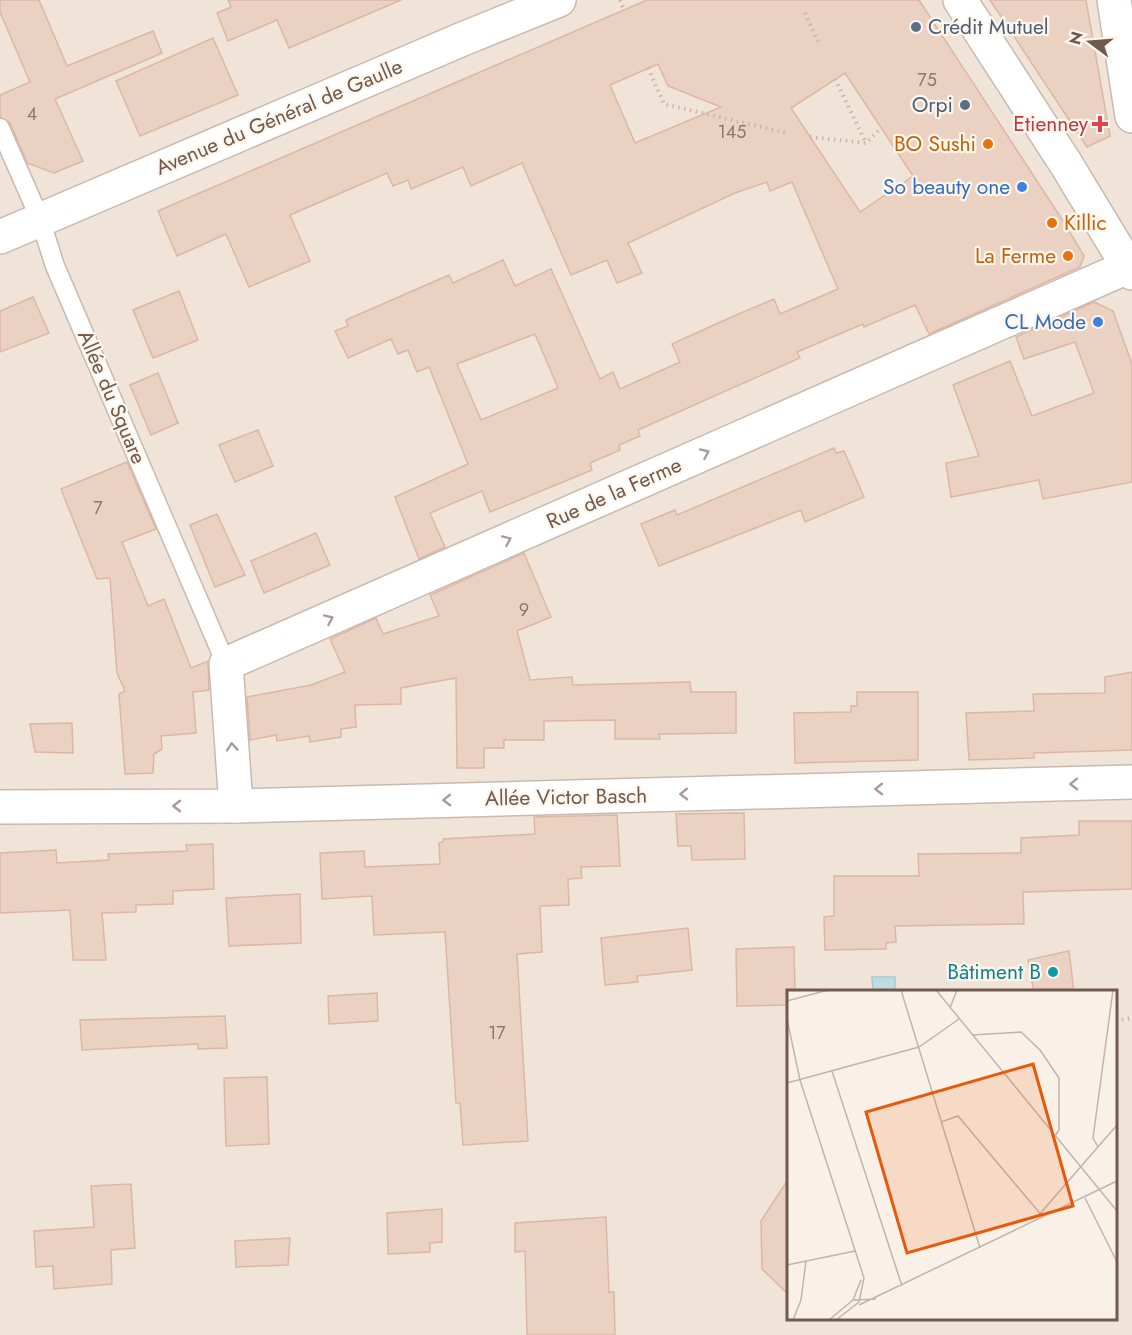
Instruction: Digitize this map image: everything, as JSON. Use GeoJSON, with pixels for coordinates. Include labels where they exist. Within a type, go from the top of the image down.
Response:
{"type":"FeatureCollection","features":[{"type":"Feature","properties":{"kind":"street","name":"Avenue du Général de Gaulle"},"geometry":{"type":"LineString","coordinates":[[0,237],[559,0]]}},
{"type":"Feature","properties":{"kind":"street"},"geometry":{"type":"LineString","coordinates":[[960,0],[1131,268]]}},
{"type":"Feature","properties":{"kind":"street"},"geometry":{"type":"LineString","coordinates":[[1113,0],[1132,116]]}},
{"type":"Feature","properties":{"kind":"street","name":"Rue de la Ferme"},"geometry":{"type":"LineString","coordinates":[[226,664],[1131,268]]}},
{"type":"Feature","properties":{"kind":"street"},"geometry":{"type":"LineString","coordinates":[[226,664],[236,806]]}},
{"type":"Feature","properties":{"kind":"street","name":"Allée Victor Basch"},"geometry":{"type":"LineString","coordinates":[[0,807],[236,806],[1132,782]]}},
{"type":"Feature","properties":{"kind":"lane","name":"Allée du Square"},"geometry":{"type":"LineString","coordinates":[[0,128],[40,219],[55,266],[226,664]]}},
{"type":"Feature","properties":{"kind":"path"},"geometry":{"type":"LineString","coordinates":[[620,0],[624,10]]}},
{"type":"Feature","properties":{"kind":"path"},"geometry":{"type":"LineString","coordinates":[[805,13],[819,44]]}},
{"type":"Feature","properties":{"kind":"path"},"geometry":{"type":"LineString","coordinates":[[648,68],[664,104],[767,131],[787,133]]}},
{"type":"Feature","properties":{"kind":"path"},"geometry":{"type":"LineString","coordinates":[[835,79],[866,143]]}},
{"type":"Feature","properties":{"kind":"path"},"geometry":{"type":"LineString","coordinates":[[866,143],[881,128]]}},
{"type":"Feature","properties":{"kind":"path"},"geometry":{"type":"LineString","coordinates":[[810,137],[866,143]]}},
{"type":"Feature","properties":{"kind":"path"},"geometry":{"type":"LineString","coordinates":[[1117,1021],[1132,1018]]}},
{"type":"Feature","properties":{"kind":"shaded area"},"geometry":{"type":"Polygon","coordinates":[[[0,0],[1132,0],[1132,1335],[0,1335],[0,0]]]}},
{"type":"Feature","properties":{"kind":"water"},"geometry":{"type":"Polygon","coordinates":[[[872,977],[895,977],[895,990],[873,990],[872,977]]]}},
{"type":"Feature","properties":{"kind":"building"},"geometry":{"type":"Polygon","coordinates":[[[0,0],[39,0],[67,66],[153,31],[162,53],[55,99],[83,161],[54,173],[27,163],[10,123],[0,117],[0,95],[30,82],[0,12],[0,0]]]}},
{"type":"Feature","properties":{"kind":"building"},"geometry":{"type":"Polygon","coordinates":[[[228,0],[401,0],[289,48],[277,20],[228,41],[217,13],[231,7],[228,0]]]}},
{"type":"Feature","properties":{"kind":"building"},"geometry":{"type":"Polygon","coordinates":[[[647,0],[919,0],[1084,256],[1080,267],[929,334],[915,305],[797,352],[800,358],[638,430],[640,436],[619,445],[620,450],[590,463],[592,470],[490,512],[482,491],[430,513],[445,547],[419,559],[395,497],[468,464],[429,367],[417,372],[408,350],[398,354],[391,339],[348,358],[335,331],[348,326],[346,320],[449,275],[453,283],[503,260],[515,286],[551,269],[600,379],[613,372],[620,389],[680,362],[672,344],[774,299],[780,314],[838,289],[792,182],[770,191],[767,182],[735,193],[628,243],[642,273],[617,283],[607,260],[571,275],[522,163],[471,186],[463,167],[411,189],[408,180],[393,186],[387,173],[290,215],[310,261],[249,287],[226,234],[177,256],[158,211],[647,0]],[[658,64],[610,85],[635,143],[721,107],[668,86],[658,64]],[[845,73],[791,108],[860,212],[913,176],[845,73]],[[535,334],[457,364],[481,420],[558,388],[535,334]]]}},
{"type":"Feature","properties":{"kind":"building"},"geometry":{"type":"Polygon","coordinates":[[[990,0],[1086,0],[1110,136],[1087,147],[990,0]]]}},
{"type":"Feature","properties":{"kind":"building"},"geometry":{"type":"Polygon","coordinates":[[[213,38],[238,95],[140,136],[116,81],[213,38]]]}},
{"type":"Feature","properties":{"kind":"building"},"geometry":{"type":"Polygon","coordinates":[[[179,291],[198,340],[153,358],[133,310],[179,291]]]}},
{"type":"Feature","properties":{"kind":"building"},"geometry":{"type":"Polygon","coordinates":[[[33,297],[49,333],[0,352],[0,311],[33,297]]]}},
{"type":"Feature","properties":{"kind":"building"},"geometry":{"type":"Polygon","coordinates":[[[1094,302],[1113,311],[1132,364],[1132,482],[1043,499],[1039,480],[951,497],[946,463],[979,456],[953,385],[1010,361],[1032,416],[1094,393],[1075,342],[1024,359],[1016,337],[1094,302]]]}},
{"type":"Feature","properties":{"kind":"building"},"geometry":{"type":"Polygon","coordinates":[[[158,373],[178,423],[151,435],[130,385],[158,373]]]}},
{"type":"Feature","properties":{"kind":"building"},"geometry":{"type":"Polygon","coordinates":[[[258,430],[273,466],[235,482],[219,445],[258,430]]]}},
{"type":"Feature","properties":{"kind":"building"},"geometry":{"type":"Polygon","coordinates":[[[834,448],[836,453],[844,451],[864,497],[805,522],[801,510],[659,566],[641,524],[675,510],[677,515],[834,448]]]}},
{"type":"Feature","properties":{"kind":"building"},"geometry":{"type":"Polygon","coordinates":[[[127,462],[156,529],[122,542],[148,606],[164,599],[191,668],[208,661],[209,690],[193,692],[196,733],[161,736],[162,749],[154,754],[153,773],[125,774],[119,694],[125,691],[117,673],[110,578],[97,579],[61,489],[127,462]]]}},
{"type":"Feature","properties":{"kind":"building"},"geometry":{"type":"Polygon","coordinates":[[[217,514],[245,575],[215,587],[190,525],[217,514]]]}},
{"type":"Feature","properties":{"kind":"building"},"geometry":{"type":"Polygon","coordinates":[[[316,533],[330,565],[264,593],[251,561],[316,533]]]}},
{"type":"Feature","properties":{"kind":"building"},"geometry":{"type":"Polygon","coordinates":[[[524,553],[551,617],[517,631],[530,680],[572,677],[573,685],[690,682],[691,692],[736,692],[736,733],[659,734],[660,739],[615,739],[615,720],[544,721],[544,740],[504,740],[504,748],[484,748],[484,768],[457,768],[456,678],[401,688],[401,704],[355,705],[356,727],[341,729],[341,737],[310,742],[309,736],[277,741],[276,735],[250,740],[247,697],[311,685],[345,672],[330,639],[376,618],[383,634],[439,616],[430,595],[524,553]]]}},
{"type":"Feature","properties":{"kind":"building"},"geometry":{"type":"Polygon","coordinates":[[[1132,672],[1132,750],[1034,753],[1034,758],[969,760],[966,713],[1034,711],[1033,694],[1105,693],[1105,677],[1132,672]]]}},
{"type":"Feature","properties":{"kind":"building"},"geometry":{"type":"Polygon","coordinates":[[[857,692],[918,692],[918,760],[795,763],[794,713],[851,712],[851,706],[857,706],[857,692]]]}},
{"type":"Feature","properties":{"kind":"building"},"geometry":{"type":"Polygon","coordinates":[[[72,723],[73,753],[35,752],[30,724],[72,723]]]}},
{"type":"Feature","properties":{"kind":"building"},"geometry":{"type":"Polygon","coordinates":[[[744,813],[745,859],[692,860],[691,846],[678,846],[676,814],[744,813]]]}},
{"type":"Feature","properties":{"kind":"building"},"geometry":{"type":"Polygon","coordinates":[[[617,815],[620,866],[581,867],[582,878],[568,879],[569,905],[540,906],[542,952],[517,954],[528,1141],[463,1145],[460,1103],[456,1103],[445,932],[374,935],[372,896],[322,899],[320,853],[364,851],[365,867],[440,864],[439,843],[443,842],[443,839],[535,834],[534,817],[617,815]]]}},
{"type":"Feature","properties":{"kind":"building"},"geometry":{"type":"Polygon","coordinates":[[[1079,821],[1132,821],[1132,889],[1023,892],[1024,924],[895,926],[896,942],[886,943],[886,949],[825,950],[824,917],[834,916],[834,876],[919,876],[918,854],[1021,853],[1021,838],[1079,835],[1079,821]]]}},
{"type":"Feature","properties":{"kind":"building"},"geometry":{"type":"Polygon","coordinates":[[[213,844],[214,889],[173,891],[173,904],[136,905],[136,912],[102,913],[106,960],[73,960],[70,910],[0,913],[0,853],[56,850],[57,863],[109,860],[108,854],[187,851],[186,845],[213,844]]]}},
{"type":"Feature","properties":{"kind":"building"},"geometry":{"type":"Polygon","coordinates":[[[300,894],[301,943],[229,946],[226,898],[300,894]]]}},
{"type":"Feature","properties":{"kind":"building"},"geometry":{"type":"Polygon","coordinates":[[[688,928],[692,970],[637,976],[638,982],[605,985],[601,938],[688,928]]]}},
{"type":"Feature","properties":{"kind":"building"},"geometry":{"type":"Polygon","coordinates":[[[794,947],[795,990],[787,990],[787,1005],[737,1006],[736,949],[794,947]]]}},
{"type":"Feature","properties":{"kind":"building","name":"Bâtiment B"},"geometry":{"type":"Polygon","coordinates":[[[1069,951],[1074,990],[1034,990],[1028,960],[1069,951]]]}},
{"type":"Feature","properties":{"kind":"building"},"geometry":{"type":"Polygon","coordinates":[[[377,993],[378,1021],[329,1024],[328,996],[377,993]]]}},
{"type":"Feature","properties":{"kind":"building"},"geometry":{"type":"Polygon","coordinates":[[[225,1016],[227,1048],[198,1049],[198,1044],[82,1050],[80,1020],[225,1016]]]}},
{"type":"Feature","properties":{"kind":"building"},"geometry":{"type":"Polygon","coordinates":[[[267,1077],[269,1144],[226,1146],[224,1078],[267,1077]]]}},
{"type":"Feature","properties":{"kind":"building"},"geometry":{"type":"Polygon","coordinates":[[[787,1181],[787,1293],[762,1269],[761,1221],[787,1181]]]}},
{"type":"Feature","properties":{"kind":"building"},"geometry":{"type":"Polygon","coordinates":[[[131,1184],[135,1248],[111,1250],[112,1284],[54,1289],[53,1266],[36,1267],[34,1231],[94,1227],[91,1186],[131,1184]]]}},
{"type":"Feature","properties":{"kind":"building"},"geometry":{"type":"Polygon","coordinates":[[[442,1209],[442,1242],[430,1243],[430,1252],[388,1254],[387,1213],[442,1209]]]}},
{"type":"Feature","properties":{"kind":"building"},"geometry":{"type":"Polygon","coordinates":[[[606,1217],[609,1292],[614,1292],[615,1335],[527,1335],[525,1251],[515,1252],[515,1223],[606,1217]]]}},
{"type":"Feature","properties":{"kind":"building"},"geometry":{"type":"Polygon","coordinates":[[[290,1238],[288,1265],[236,1267],[235,1241],[290,1238]]]}},
{"type":"Feature","properties":{"kind":"place","name":"Crédit Mutuel"},"geometry":{"type":"Point","coordinates":[916,27]}},
{"type":"Feature","properties":{"kind":"place","name":"Orpi"},"geometry":{"type":"Point","coordinates":[965,105]}},
{"type":"Feature","properties":{"kind":"place","name":"Etienney"},"geometry":{"type":"Point","coordinates":[1100,124]}},
{"type":"Feature","properties":{"kind":"place","name":"BO Sushi"},"geometry":{"type":"Point","coordinates":[988,144]}},
{"type":"Feature","properties":{"kind":"place","name":"So beauty one"},"geometry":{"type":"Point","coordinates":[1022,187]}},
{"type":"Feature","properties":{"kind":"place","name":"Killic"},"geometry":{"type":"Point","coordinates":[1052,223]}},
{"type":"Feature","properties":{"kind":"place","name":"La Ferme"},"geometry":{"type":"Point","coordinates":[1068,256]}},
{"type":"Feature","properties":{"kind":"place","name":"CL Mode"},"geometry":{"type":"Point","coordinates":[1098,322]}},
{"type":"Feature","properties":{"kind":"place","name":"Bâtiment B"},"geometry":{"type":"Point","coordinates":[1053,972]}}]}
